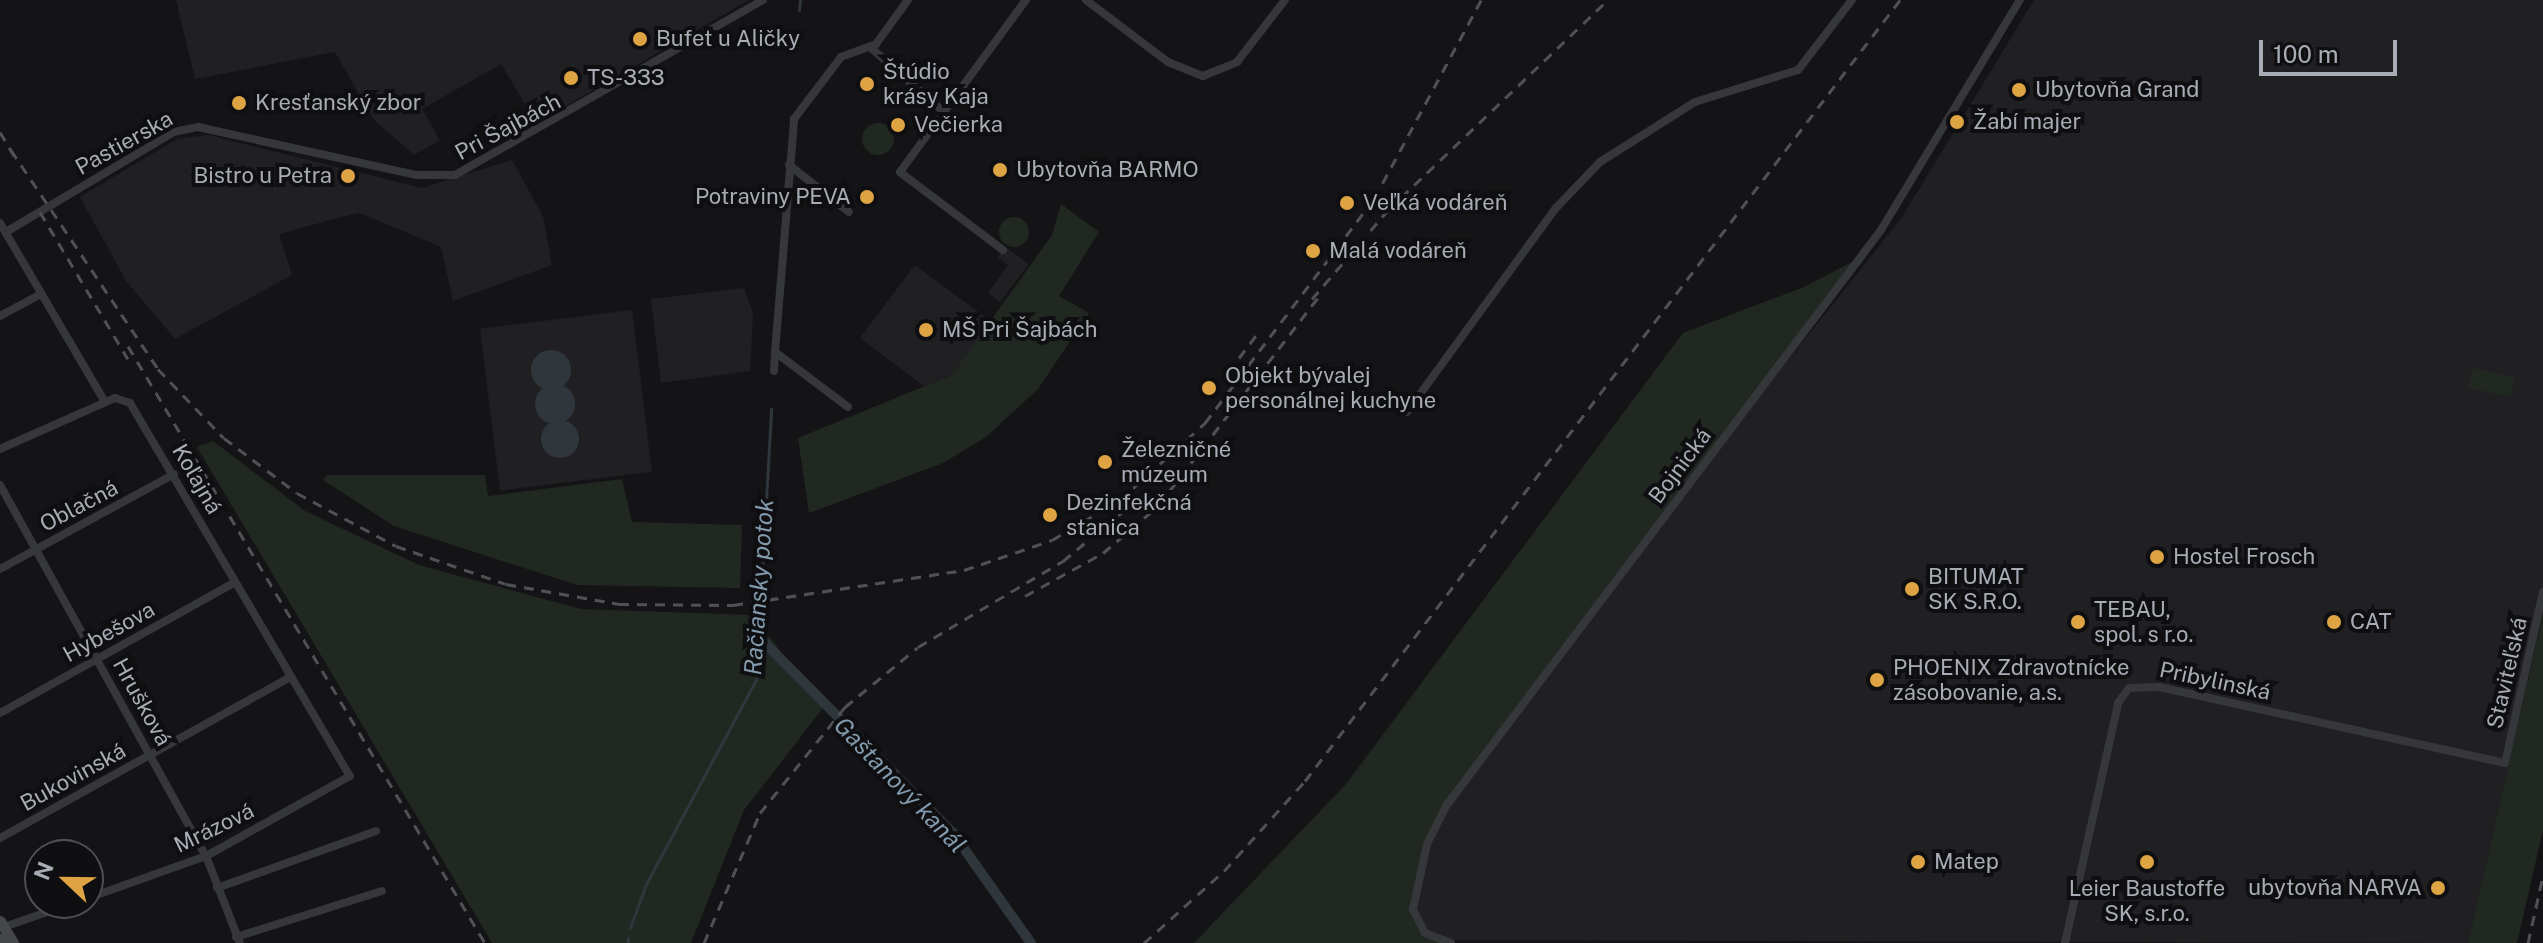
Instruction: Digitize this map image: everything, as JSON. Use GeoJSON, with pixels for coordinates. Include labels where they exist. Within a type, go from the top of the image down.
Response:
{"type":"FeatureCollection","features":[{"type":"Feature","properties":{"kind":"main road"},"geometry":{"type":"LineString","coordinates":[[2,932],[13,943]]}},
{"type":"Feature","properties":{"kind":"street","name":"Pri Šajbách"},"geometry":{"type":"LineString","coordinates":[[198,127],[417,175],[455,175],[763,0]]}},
{"type":"Feature","properties":{"kind":"street"},"geometry":{"type":"LineString","coordinates":[[774,371],[794,119],[841,57],[870,47],[908,0]]}},
{"type":"Feature","properties":{"kind":"street"},"geometry":{"type":"LineString","coordinates":[[1003,250],[900,172],[1026,0]]}},
{"type":"Feature","properties":{"kind":"street"},"geometry":{"type":"LineString","coordinates":[[1086,0],[1168,62],[1203,76],[1223,72],[1285,0]]}},
{"type":"Feature","properties":{"kind":"street"},"geometry":{"type":"LineString","coordinates":[[1398,405],[1407,412],[1556,208],[1600,162],[1695,102],[1798,70],[1852,0]]}},
{"type":"Feature","properties":{"kind":"street","name":"Bojnická"},"geometry":{"type":"LineString","coordinates":[[1451,943],[1425,933],[1413,909],[1427,844],[1446,806],[1886,224],[2020,0]]}},
{"type":"Feature","properties":{"kind":"street"},"geometry":{"type":"LineString","coordinates":[[870,47],[882,64],[944,112]]}},
{"type":"Feature","properties":{"kind":"street","name":"Pastierska"},"geometry":{"type":"LineString","coordinates":[[6,232],[174,132],[198,127]]}},
{"type":"Feature","properties":{"kind":"street"},"geometry":{"type":"LineString","coordinates":[[789,165],[849,212]]}},
{"type":"Feature","properties":{"kind":"street"},"geometry":{"type":"LineString","coordinates":[[0,223],[105,402],[0,449]]}},
{"type":"Feature","properties":{"kind":"street"},"geometry":{"type":"LineString","coordinates":[[0,316],[41,294]]}},
{"type":"Feature","properties":{"kind":"street"},"geometry":{"type":"LineString","coordinates":[[775,352],[848,407]]}},
{"type":"Feature","properties":{"kind":"street","name":"Koľajná"},"geometry":{"type":"LineString","coordinates":[[105,402],[118,397],[131,404],[350,776]]}},
{"type":"Feature","properties":{"kind":"street","name":"Oblačná"},"geometry":{"type":"LineString","coordinates":[[0,569],[174,474]]}},
{"type":"Feature","properties":{"kind":"street","name":"Hrušková"},"geometry":{"type":"LineString","coordinates":[[0,485],[206,856],[238,940]]}},
{"type":"Feature","properties":{"kind":"street","name":"Hybešova"},"geometry":{"type":"LineString","coordinates":[[0,713],[235,582]]}},
{"type":"Feature","properties":{"kind":"street","name":"Staviteľská"},"geometry":{"type":"LineString","coordinates":[[2505,763],[2543,592]]}},
{"type":"Feature","properties":{"kind":"street","name":"Bukovinská"},"geometry":{"type":"LineString","coordinates":[[0,838],[290,677]]}},
{"type":"Feature","properties":{"kind":"street","name":"Pribylinská"},"geometry":{"type":"LineString","coordinates":[[2065,943],[2118,703],[2136,685],[2505,763]]}},
{"type":"Feature","properties":{"kind":"street","name":"Mrázová"},"geometry":{"type":"LineString","coordinates":[[104,892],[206,856],[350,776]]}},
{"type":"Feature","properties":{"kind":"street"},"geometry":{"type":"LineString","coordinates":[[217,888],[376,831]]}},
{"type":"Feature","properties":{"kind":"street"},"geometry":{"type":"LineString","coordinates":[[238,940],[382,891]]}},
{"type":"Feature","properties":{"kind":"street"},"geometry":{"type":"LineString","coordinates":[[2,932],[34,919]]}},
{"type":"Feature","properties":{"kind":"shaded area"},"geometry":{"type":"Polygon","coordinates":[[[176,0],[749,0],[545,118],[527,107],[501,64],[422,109],[440,140],[414,155],[374,120],[335,52],[195,79],[176,0]]]}},
{"type":"Feature","properties":{"kind":"shaded area"},"geometry":{"type":"Polygon","coordinates":[[[2034,0],[2543,0],[2543,614],[2468,943],[1434,940],[1411,912],[1433,823],[1585,616],[1902,217],[2034,0]]]}},
{"type":"Feature","properties":{"kind":"shaded area"},"geometry":{"type":"Polygon","coordinates":[[[878,123],[889,128],[894,139],[889,150],[878,155],[867,150],[862,139],[867,128],[878,123]]]}},
{"type":"Feature","properties":{"kind":"shaded area"},"geometry":{"type":"Polygon","coordinates":[[[208,135],[422,188],[512,160],[543,216],[552,265],[453,301],[441,247],[360,213],[279,234],[292,275],[175,339],[126,281],[80,197],[177,139],[208,135]]]}},
{"type":"Feature","properties":{"kind":"shaded area"},"geometry":{"type":"Polygon","coordinates":[[[1061,204],[1099,232],[1059,296],[1089,313],[1038,389],[986,437],[943,463],[809,513],[798,438],[952,375],[1052,235],[1061,204]]]}},
{"type":"Feature","properties":{"kind":"shaded area"},"geometry":{"type":"Polygon","coordinates":[[[1014,217],[1020,218],[1028,226],[1028,238],[1020,246],[1014,247],[1008,246],[1000,238],[999,232],[1000,226],[1008,218],[1014,217]]]}},
{"type":"Feature","properties":{"kind":"shaded area"},"geometry":{"type":"Polygon","coordinates":[[[1005,247],[1029,264],[1000,302],[988,293],[1008,265],[998,257],[1005,247]]]}},
{"type":"Feature","properties":{"kind":"shaded area"},"geometry":{"type":"Polygon","coordinates":[[[1869,253],[1433,823],[1411,912],[1434,940],[1447,943],[1194,943],[1346,784],[1683,333],[1804,287],[1869,253]]]}},
{"type":"Feature","properties":{"kind":"shaded area","name":"MŠ Pri Šajbách"},"geometry":{"type":"Polygon","coordinates":[[[915,265],[992,322],[952,375],[924,386],[860,338],[915,265]]]}},
{"type":"Feature","properties":{"kind":"shaded area"},"geometry":{"type":"Polygon","coordinates":[[[744,288],[753,313],[750,371],[661,383],[651,299],[744,288]]]}},
{"type":"Feature","properties":{"kind":"shaded area"},"geometry":{"type":"Polygon","coordinates":[[[632,310],[652,472],[500,490],[480,329],[632,310]]]}},
{"type":"Feature","properties":{"kind":"shaded area"},"geometry":{"type":"Polygon","coordinates":[[[551,350],[565,356],[571,370],[565,384],[551,390],[537,384],[531,370],[537,356],[551,350]]]}},
{"type":"Feature","properties":{"kind":"shaded area"},"geometry":{"type":"Polygon","coordinates":[[[2473,368],[2515,378],[2510,397],[2469,387],[2473,368]]]}},
{"type":"Feature","properties":{"kind":"shaded area"},"geometry":{"type":"Polygon","coordinates":[[[555,384],[569,390],[575,404],[569,418],[555,424],[541,418],[535,404],[541,390],[555,384]]]}},
{"type":"Feature","properties":{"kind":"shaded area"},"geometry":{"type":"Polygon","coordinates":[[[560,420],[574,425],[579,439],[574,453],[560,458],[546,453],[541,439],[546,425],[560,420]]]}},
{"type":"Feature","properties":{"kind":"shaded area"},"geometry":{"type":"Polygon","coordinates":[[[213,441],[305,511],[419,565],[581,609],[753,615],[823,708],[744,810],[691,943],[492,943],[197,447],[213,441]]]}},
{"type":"Feature","properties":{"kind":"shaded area"},"geometry":{"type":"Polygon","coordinates":[[[327,475],[485,475],[488,496],[622,479],[632,522],[742,525],[740,588],[577,585],[394,526],[323,480],[327,475]]]}},
{"type":"Feature","properties":{"kind":"shaded area"},"geometry":{"type":"Polygon","coordinates":[[[2543,614],[2543,830],[2517,943],[2468,943],[2543,614]]]}},
{"type":"Feature","properties":{"kind":"waterway","name":"Račiansky potok"},"geometry":{"type":"LineString","coordinates":[[799,10],[800,0]]}},
{"type":"Feature","properties":{"kind":"waterway","name":"Račiansky potok"},"geometry":{"type":"LineString","coordinates":[[630,928],[646,884],[756,680],[771,408]]}},
{"type":"Feature","properties":{"kind":"waterway","name":"Gaštanový kanál"},"geometry":{"type":"LineString","coordinates":[[759,637],[953,833],[1031,943]]}},
{"type":"Feature","properties":{"kind":"waterway","name":"Račiansky potok"},"geometry":{"type":"LineString","coordinates":[[628,938],[628,943]]}},
{"type":"Feature","properties":{"kind":"railway"},"geometry":{"type":"LineString","coordinates":[[11,150],[158,369],[224,438],[297,493],[396,546],[506,584],[619,604],[733,605],[964,570],[1052,540],[1120,500],[1205,423],[1374,199],[1481,0]]}},
{"type":"Feature","properties":{"kind":"railway"},"geometry":{"type":"LineString","coordinates":[[1312,299],[1388,210],[1608,0]]}},
{"type":"Feature","properties":{"kind":"railway"},"geometry":{"type":"LineString","coordinates":[[1144,943],[1224,871],[1305,781],[1900,0]]}},
{"type":"Feature","properties":{"kind":"railway"},"geometry":{"type":"LineString","coordinates":[[0,132],[15,157]]}},
{"type":"Feature","properties":{"kind":"railway"},"geometry":{"type":"LineString","coordinates":[[40,212],[128,359]]}},
{"type":"Feature","properties":{"kind":"railway"},"geometry":{"type":"LineString","coordinates":[[1025,596],[1103,553],[1158,506],[1320,295]]}},
{"type":"Feature","properties":{"kind":"railway"},"geometry":{"type":"LineString","coordinates":[[1239,358],[1261,329]]}},
{"type":"Feature","properties":{"kind":"railway"},"geometry":{"type":"LineString","coordinates":[[128,346],[485,943]]}},
{"type":"Feature","properties":{"kind":"railway"},"geometry":{"type":"LineString","coordinates":[[704,943],[760,813],[845,707],[918,647],[1063,561],[1133,503]]}},
{"type":"Feature","properties":{"kind":"railway"},"geometry":{"type":"LineString","coordinates":[[2528,943],[2543,876]]}},
{"type":"Feature","properties":{"kind":"place","name":"Bufet u Aličky"},"geometry":{"type":"Point","coordinates":[640,39]}},
{"type":"Feature","properties":{"kind":"place","name":"TS-333"},"geometry":{"type":"Point","coordinates":[571,78]}},
{"type":"Feature","properties":{"kind":"place","name":"Štúdio krásy Kaja"},"geometry":{"type":"Point","coordinates":[867,84]}},
{"type":"Feature","properties":{"kind":"place","name":"Ubytovňa Grand"},"geometry":{"type":"Point","coordinates":[2019,90]}},
{"type":"Feature","properties":{"kind":"place","name":"Kresťanský zbor"},"geometry":{"type":"Point","coordinates":[239,103]}},
{"type":"Feature","properties":{"kind":"place","name":"Žabí majer"},"geometry":{"type":"Point","coordinates":[1957,122]}},
{"type":"Feature","properties":{"kind":"place","name":"Večierka"},"geometry":{"type":"Point","coordinates":[898,125]}},
{"type":"Feature","properties":{"kind":"place","name":"Ubytovňa BARMO"},"geometry":{"type":"Point","coordinates":[1000,170]}},
{"type":"Feature","properties":{"kind":"place","name":"Bistro u Petra"},"geometry":{"type":"Point","coordinates":[348,176]}},
{"type":"Feature","properties":{"kind":"place","name":"Potraviny PEVA"},"geometry":{"type":"Point","coordinates":[867,197]}},
{"type":"Feature","properties":{"kind":"place","name":"Veľká vodáreň"},"geometry":{"type":"Point","coordinates":[1347,203]}},
{"type":"Feature","properties":{"kind":"place","name":"Malá vodáreň"},"geometry":{"type":"Point","coordinates":[1313,251]}},
{"type":"Feature","properties":{"kind":"place","name":"MŠ Pri Šajbách"},"geometry":{"type":"Point","coordinates":[926,330]}},
{"type":"Feature","properties":{"kind":"place","name":"Objekt bývalej personálnej kuchyne"},"geometry":{"type":"Point","coordinates":[1209,388]}},
{"type":"Feature","properties":{"kind":"place","name":"Železničné múzeum"},"geometry":{"type":"Point","coordinates":[1105,462]}},
{"type":"Feature","properties":{"kind":"place","name":"Dezinfekčná stanica"},"geometry":{"type":"Point","coordinates":[1050,515]}},
{"type":"Feature","properties":{"kind":"place","name":"Hostel Frosch"},"geometry":{"type":"Point","coordinates":[2157,557]}},
{"type":"Feature","properties":{"kind":"place","name":"BITUMAT SK S.R.O."},"geometry":{"type":"Point","coordinates":[1912,589]}},
{"type":"Feature","properties":{"kind":"place","name":"TEBAU, spol. s r.o."},"geometry":{"type":"Point","coordinates":[2078,622]}},
{"type":"Feature","properties":{"kind":"place","name":"CAT"},"geometry":{"type":"Point","coordinates":[2334,622]}},
{"type":"Feature","properties":{"kind":"place","name":"PHOENIX Zdravotnícke zásobovanie, a.s."},"geometry":{"type":"Point","coordinates":[1877,680]}},
{"type":"Feature","properties":{"kind":"place","name":"Matep"},"geometry":{"type":"Point","coordinates":[1918,862]}},
{"type":"Feature","properties":{"kind":"place","name":"Leier Baustoffe SK, s.r.o."},"geometry":{"type":"Point","coordinates":[2147,862]}},
{"type":"Feature","properties":{"kind":"place","name":"ubytovňa NARVA"},"geometry":{"type":"Point","coordinates":[2438,888]}}]}
